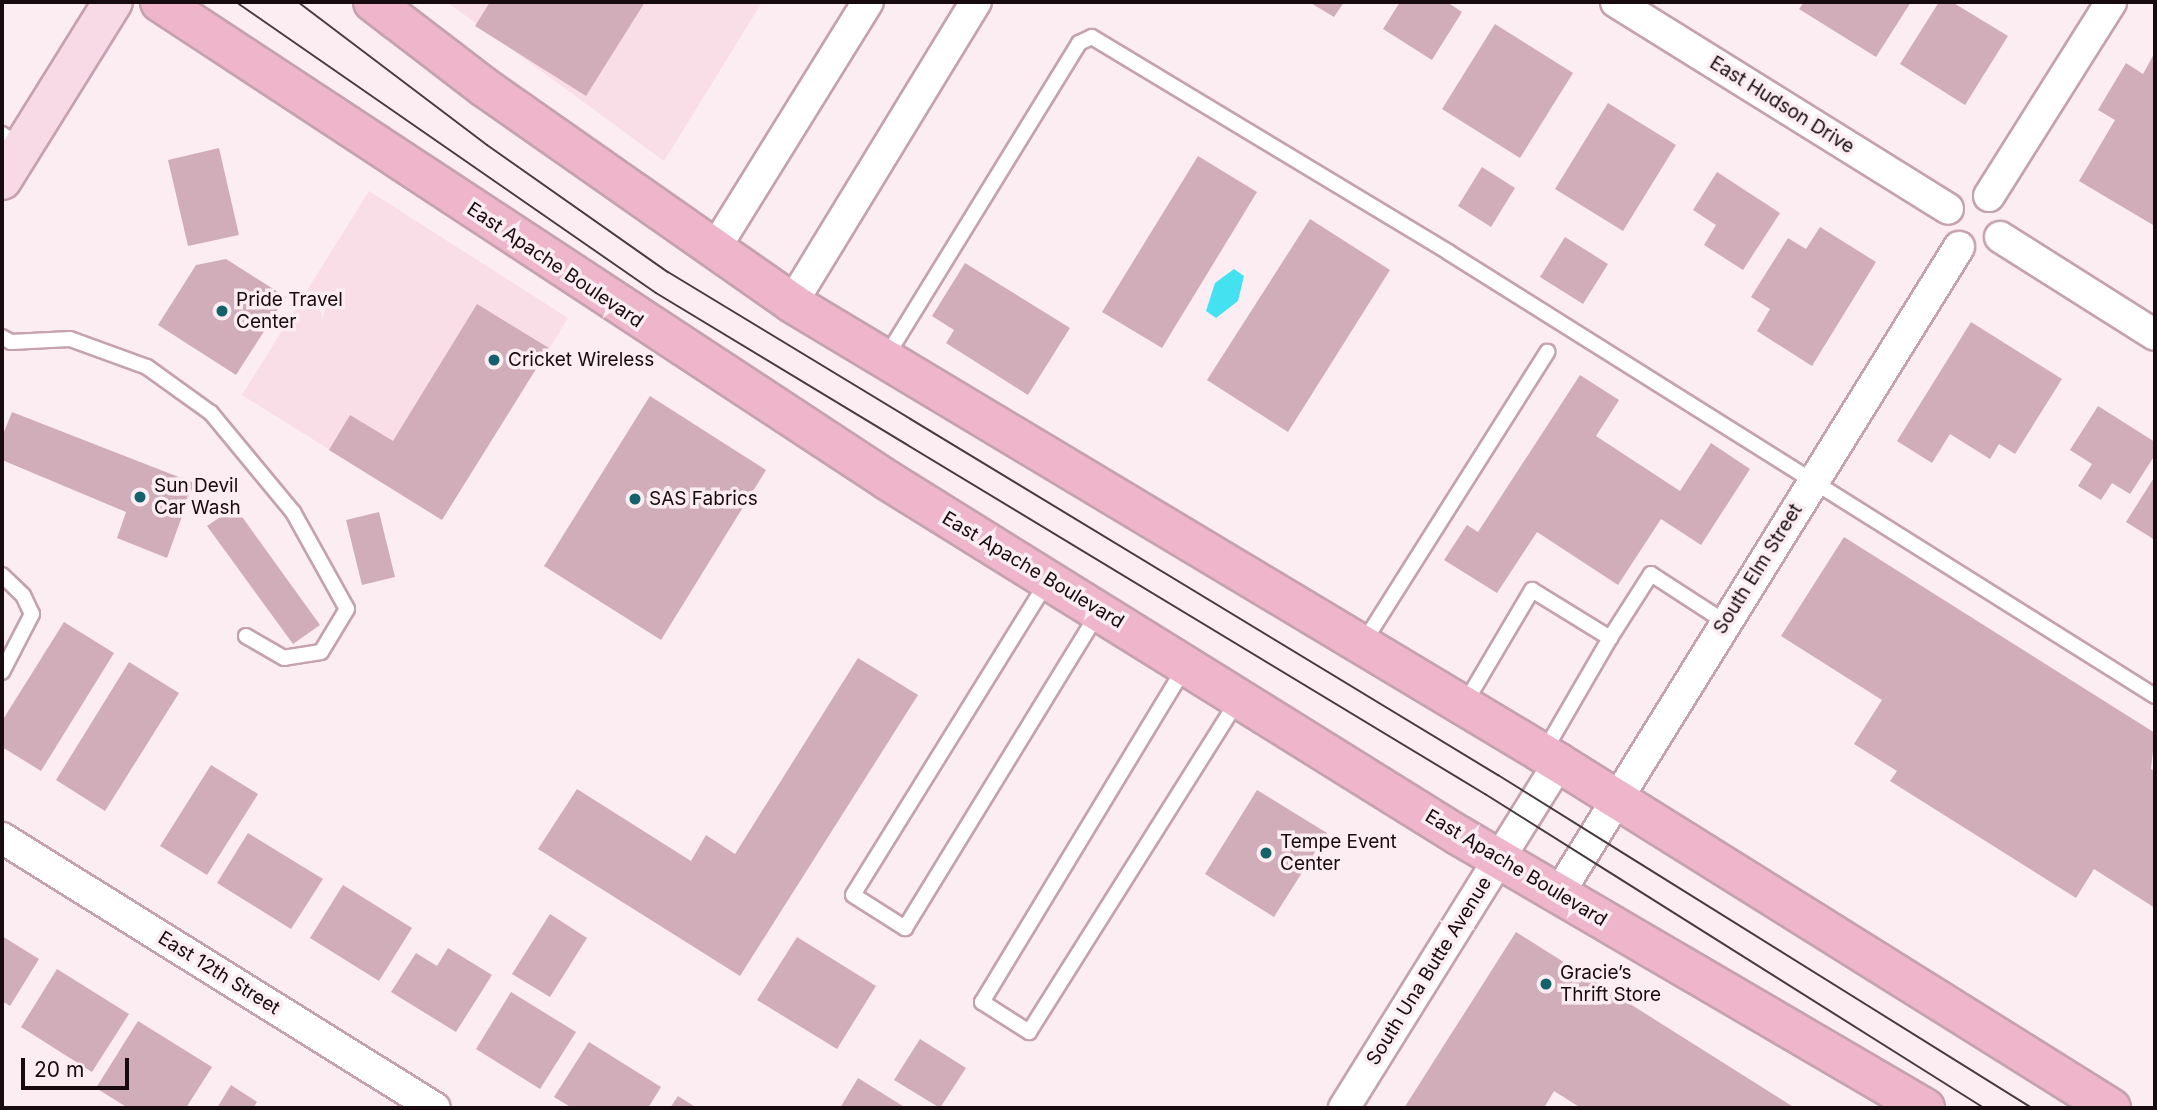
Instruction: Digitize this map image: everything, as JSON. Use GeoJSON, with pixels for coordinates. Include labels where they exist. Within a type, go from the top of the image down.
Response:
{"type":"FeatureCollection","features":[{"type":"Feature","properties":{"kind":"main road"},"geometry":{"type":"LineString","coordinates":[[2,180],[12,141],[113,2]]}},
{"type":"Feature","properties":{"kind":"main road","name":"East Apache Boulevard"},"geometry":{"type":"LineString","coordinates":[[160,2],[685,352],[1100,609],[1186,666],[1910,1105]]}},
{"type":"Feature","properties":{"kind":"main road"},"geometry":{"type":"LineString","coordinates":[[373,2],[714,250],[792,303],[1551,758],[2111,1108]]}},
{"type":"Feature","properties":{"kind":"street"},"geometry":{"type":"LineString","coordinates":[[714,250],[868,2]]}},
{"type":"Feature","properties":{"kind":"street"},"geometry":{"type":"LineString","coordinates":[[792,303],[976,2]]}},
{"type":"Feature","properties":{"kind":"street","name":"East Hudson Drive"},"geometry":{"type":"LineString","coordinates":[[1616,2],[1948,209]]}},
{"type":"Feature","properties":{"kind":"street"},"geometry":{"type":"LineString","coordinates":[[1989,197],[2111,2]]}},
{"type":"Feature","properties":{"kind":"street"},"geometry":{"type":"LineString","coordinates":[[1966,194],[1989,197],[2001,210],[2000,237],[1982,250],[1959,247],[1945,226],[1948,209],[1966,194]]}},
{"type":"Feature","properties":{"kind":"street"},"geometry":{"type":"LineString","coordinates":[[2000,237],[2155,335]]}},
{"type":"Feature","properties":{"kind":"street","name":"South Elm Street"},"geometry":{"type":"LineString","coordinates":[[1559,893],[1959,247]]}},
{"type":"Feature","properties":{"kind":"street","name":"South Una Butte Avenue"},"geometry":{"type":"LineString","coordinates":[[1344,1108],[1499,858],[1551,758]]}},
{"type":"Feature","properties":{"kind":"street","name":"East 12th Street"},"geometry":{"type":"LineString","coordinates":[[2,838],[435,1108]]}},
{"type":"Feature","properties":{"kind":"lane"},"geometry":{"type":"LineString","coordinates":[[885,359],[1079,43],[1092,37],[1813,481],[2155,696]]}},
{"type":"Feature","properties":{"kind":"lane"},"geometry":{"type":"LineString","coordinates":[[2,337],[11,342],[70,339],[147,367],[211,413],[293,512],[346,608],[321,652],[284,658],[246,636]]}},
{"type":"Feature","properties":{"kind":"lane"},"geometry":{"type":"LineString","coordinates":[[1361,646],[1547,352]]}},
{"type":"Feature","properties":{"kind":"lane"},"geometry":{"type":"LineString","coordinates":[[1551,758],[1611,638],[1651,574],[1726,622]]}},
{"type":"Feature","properties":{"kind":"lane"},"geometry":{"type":"LineString","coordinates":[[2,575],[23,594],[32,614],[2,672]]}},
{"type":"Feature","properties":{"kind":"lane"},"geometry":{"type":"LineString","coordinates":[[1049,578],[853,895],[905,928],[1100,609]]}},
{"type":"Feature","properties":{"kind":"lane"},"geometry":{"type":"LineString","coordinates":[[1463,706],[1532,590],[1611,638]]}},
{"type":"Feature","properties":{"kind":"lane"},"geometry":{"type":"LineString","coordinates":[[1186,666],[982,1002],[1029,1032],[1240,698]]}},
{"type":"Feature","properties":{"kind":"shaded area"},"geometry":{"type":"Polygon","coordinates":[[[447,2],[762,2],[664,161],[447,2]]]}},
{"type":"Feature","properties":{"kind":"shaded area"},"geometry":{"type":"Polygon","coordinates":[[[369,191],[568,318],[442,520],[242,395],[369,191]]]}},
{"type":"Feature","properties":{"kind":"water"},"geometry":{"type":"Polygon","coordinates":[[[1234,269],[1244,276],[1238,301],[1216,318],[1206,311],[1215,283],[1234,269]]]}},
{"type":"Feature","properties":{"kind":"building"},"geometry":{"type":"Polygon","coordinates":[[[490,2],[645,2],[586,96],[475,26],[490,2]]]}},
{"type":"Feature","properties":{"kind":"building"},"geometry":{"type":"Polygon","coordinates":[[[1309,2],[1344,2],[1334,17],[1309,2]]]}},
{"type":"Feature","properties":{"kind":"building"},"geometry":{"type":"Polygon","coordinates":[[[1400,2],[1447,2],[1462,12],[1432,60],[1383,29],[1400,2]]]}},
{"type":"Feature","properties":{"kind":"building"},"geometry":{"type":"Polygon","coordinates":[[[1804,2],[1911,2],[1876,57],[1799,9],[1804,2]]]}},
{"type":"Feature","properties":{"kind":"building"},"geometry":{"type":"Polygon","coordinates":[[[1939,2],[1952,2],[2008,36],[1965,105],[1900,64],[1939,2]]]}},
{"type":"Feature","properties":{"kind":"building"},"geometry":{"type":"Polygon","coordinates":[[[1495,24],[1573,73],[1520,158],[1442,109],[1495,24]]]}},
{"type":"Feature","properties":{"kind":"building"},"geometry":{"type":"Polygon","coordinates":[[[2155,52],[2153,225],[2079,181],[2115,120],[2098,110],[2126,63],[2143,74],[2155,52]]]}},
{"type":"Feature","properties":{"kind":"building"},"geometry":{"type":"Polygon","coordinates":[[[1608,103],[1676,145],[1623,231],[1555,189],[1608,103]]]}},
{"type":"Feature","properties":{"kind":"building"},"geometry":{"type":"Polygon","coordinates":[[[219,148],[239,235],[188,246],[168,160],[219,148]]]}},
{"type":"Feature","properties":{"kind":"building"},"geometry":{"type":"Polygon","coordinates":[[[1198,156],[1257,192],[1162,348],[1102,312],[1198,156]]]}},
{"type":"Feature","properties":{"kind":"building"},"geometry":{"type":"Polygon","coordinates":[[[1482,167],[1515,188],[1491,227],[1458,206],[1482,167]]]}},
{"type":"Feature","properties":{"kind":"building"},"geometry":{"type":"Polygon","coordinates":[[[1717,172],[1780,213],[1743,270],[1704,245],[1716,225],[1693,210],[1717,172]]]}},
{"type":"Feature","properties":{"kind":"building"},"geometry":{"type":"Polygon","coordinates":[[[1310,219],[1390,270],[1288,432],[1207,380],[1310,219]]]}},
{"type":"Feature","properties":{"kind":"building"},"geometry":{"type":"Polygon","coordinates":[[[1820,227],[1876,262],[1812,366],[1757,331],[1770,309],[1751,297],[1788,238],[1806,249],[1820,227]]]}},
{"type":"Feature","properties":{"kind":"building"},"geometry":{"type":"Polygon","coordinates":[[[1565,237],[1608,264],[1583,304],[1540,277],[1565,237]]]}},
{"type":"Feature","properties":{"kind":"building","name":"Pride Travel Center"},"geometry":{"type":"Polygon","coordinates":[[[226,259],[286,297],[236,375],[158,325],[196,265],[226,259]]]}},
{"type":"Feature","properties":{"kind":"building"},"geometry":{"type":"Polygon","coordinates":[[[965,263],[1070,328],[1028,395],[946,343],[954,330],[932,316],[965,263]]]}},
{"type":"Feature","properties":{"kind":"building"},"geometry":{"type":"Polygon","coordinates":[[[477,304],[549,348],[442,520],[329,450],[350,415],[393,441],[477,304]]]}},
{"type":"Feature","properties":{"kind":"building"},"geometry":{"type":"Polygon","coordinates":[[[1971,322],[2062,379],[2015,454],[1999,444],[1990,459],[1950,434],[1932,463],[1897,441],[1971,322]]]}},
{"type":"Feature","properties":{"kind":"building"},"geometry":{"type":"Polygon","coordinates":[[[1580,375],[1619,400],[1596,436],[1680,491],[1711,443],[1750,469],[1701,545],[1661,519],[1618,585],[1537,532],[1497,593],[1444,560],[1467,525],[1478,532],[1580,375]]]}},
{"type":"Feature","properties":{"kind":"building"},"geometry":{"type":"Polygon","coordinates":[[[650,396],[766,470],[661,640],[544,566],[650,396]]]}},
{"type":"Feature","properties":{"kind":"building"},"geometry":{"type":"Polygon","coordinates":[[[2098,406],[2155,442],[2155,455],[2130,494],[2112,483],[2101,500],[2078,486],[2092,464],[2070,450],[2098,406]]]}},
{"type":"Feature","properties":{"kind":"building","name":"Sun Devil Car Wash"},"geometry":{"type":"Polygon","coordinates":[[[12,412],[194,483],[167,558],[117,538],[126,512],[2,460],[2,437],[12,412]]]}},
{"type":"Feature","properties":{"kind":"building"},"geometry":{"type":"Polygon","coordinates":[[[2155,476],[2155,540],[2126,522],[2155,476]]]}},
{"type":"Feature","properties":{"kind":"building"},"geometry":{"type":"Polygon","coordinates":[[[235,507],[320,625],[293,644],[207,526],[235,507]]]}},
{"type":"Feature","properties":{"kind":"building"},"geometry":{"type":"Polygon","coordinates":[[[379,512],[395,577],[362,585],[346,520],[379,512]]]}},
{"type":"Feature","properties":{"kind":"building"},"geometry":{"type":"Polygon","coordinates":[[[1844,537],[2155,733],[2151,769],[2155,771],[2155,908],[2094,869],[2076,898],[1890,781],[1897,771],[1854,744],[1882,700],[1781,636],[1844,537]]]}},
{"type":"Feature","properties":{"kind":"building"},"geometry":{"type":"Polygon","coordinates":[[[64,622],[114,653],[41,771],[2,747],[2,721],[64,622]]]}},
{"type":"Feature","properties":{"kind":"building"},"geometry":{"type":"Polygon","coordinates":[[[858,658],[918,695],[740,976],[538,849],[577,789],[691,861],[706,835],[735,854],[858,658]]]}},
{"type":"Feature","properties":{"kind":"building"},"geometry":{"type":"Polygon","coordinates":[[[129,662],[179,693],[105,811],[56,780],[129,662]]]}},
{"type":"Feature","properties":{"kind":"building"},"geometry":{"type":"Polygon","coordinates":[[[211,765],[258,794],[207,875],[160,846],[211,765]]]}},
{"type":"Feature","properties":{"kind":"building","name":"Tempe Event Center"},"geometry":{"type":"Polygon","coordinates":[[[1257,790],[1327,833],[1274,917],[1205,874],[1257,790]]]}},
{"type":"Feature","properties":{"kind":"building"},"geometry":{"type":"Polygon","coordinates":[[[248,833],[323,879],[291,929],[217,883],[248,833]]]}},
{"type":"Feature","properties":{"kind":"building"},"geometry":{"type":"Polygon","coordinates":[[[343,885],[412,928],[379,981],[310,938],[343,885]]]}},
{"type":"Feature","properties":{"kind":"building"},"geometry":{"type":"Polygon","coordinates":[[[550,914],[587,938],[550,997],[512,974],[550,914]]]}},
{"type":"Feature","properties":{"kind":"building"},"geometry":{"type":"Polygon","coordinates":[[[1516,932],[1795,1108],[1581,1108],[1554,1091],[1544,1108],[1404,1108],[1516,932]]]}},
{"type":"Feature","properties":{"kind":"building"},"geometry":{"type":"Polygon","coordinates":[[[2,936],[39,959],[10,1006],[2,1001],[2,936]]]}},
{"type":"Feature","properties":{"kind":"building"},"geometry":{"type":"Polygon","coordinates":[[[797,937],[876,986],[837,1049],[757,1000],[797,937]]]}},
{"type":"Feature","properties":{"kind":"building"},"geometry":{"type":"Polygon","coordinates":[[[448,948],[492,975],[456,1032],[391,992],[416,953],[437,966],[448,948]]]}},
{"type":"Feature","properties":{"kind":"building"},"geometry":{"type":"Polygon","coordinates":[[[57,969],[129,1014],[92,1072],[21,1027],[57,969]]]}},
{"type":"Feature","properties":{"kind":"building"},"geometry":{"type":"Polygon","coordinates":[[[511,992],[576,1032],[540,1089],[476,1049],[511,992]]]}},
{"type":"Feature","properties":{"kind":"building"},"geometry":{"type":"Polygon","coordinates":[[[138,1021],[212,1067],[186,1108],[128,1108],[96,1088],[138,1021]]]}},
{"type":"Feature","properties":{"kind":"building"},"geometry":{"type":"Polygon","coordinates":[[[920,1039],[966,1068],[940,1108],[894,1080],[920,1039]]]}},
{"type":"Feature","properties":{"kind":"building"},"geometry":{"type":"Polygon","coordinates":[[[589,1042],[661,1087],[648,1108],[572,1108],[554,1097],[589,1042]]]}},
{"type":"Feature","properties":{"kind":"building"},"geometry":{"type":"Polygon","coordinates":[[[858,1078],[906,1108],[840,1108],[858,1078]]]}},
{"type":"Feature","properties":{"kind":"building"},"geometry":{"type":"Polygon","coordinates":[[[231,1085],[257,1102],[253,1108],[217,1108],[231,1085]]]}},
{"type":"Feature","properties":{"kind":"building"},"geometry":{"type":"Polygon","coordinates":[[[678,1096],[697,1108],[670,1108],[678,1096]]]}},
{"type":"Feature","properties":{"kind":"tram line"},"geometry":{"type":"LineString","coordinates":[[236,2],[656,293],[1485,794],[1984,1108]]}},
{"type":"Feature","properties":{"kind":"tram line"},"geometry":{"type":"LineString","coordinates":[[298,2],[487,145],[668,272],[1498,775],[2032,1108]]}},
{"type":"Feature","properties":{"kind":"place","name":"Pride Travel Center"},"geometry":{"type":"Point","coordinates":[222,311]}},
{"type":"Feature","properties":{"kind":"place","name":"Cricket Wireless"},"geometry":{"type":"Point","coordinates":[494,360]}},
{"type":"Feature","properties":{"kind":"place","name":"Sun Devil Car Wash"},"geometry":{"type":"Point","coordinates":[140,497]}},
{"type":"Feature","properties":{"kind":"place","name":"SAS Fabrics"},"geometry":{"type":"Point","coordinates":[635,499]}},
{"type":"Feature","properties":{"kind":"place","name":"Tempe Event Center"},"geometry":{"type":"Point","coordinates":[1266,853]}},
{"type":"Feature","properties":{"kind":"place","name":"Gracie’s Thrift Store"},"geometry":{"type":"Point","coordinates":[1546,984]}}]}
